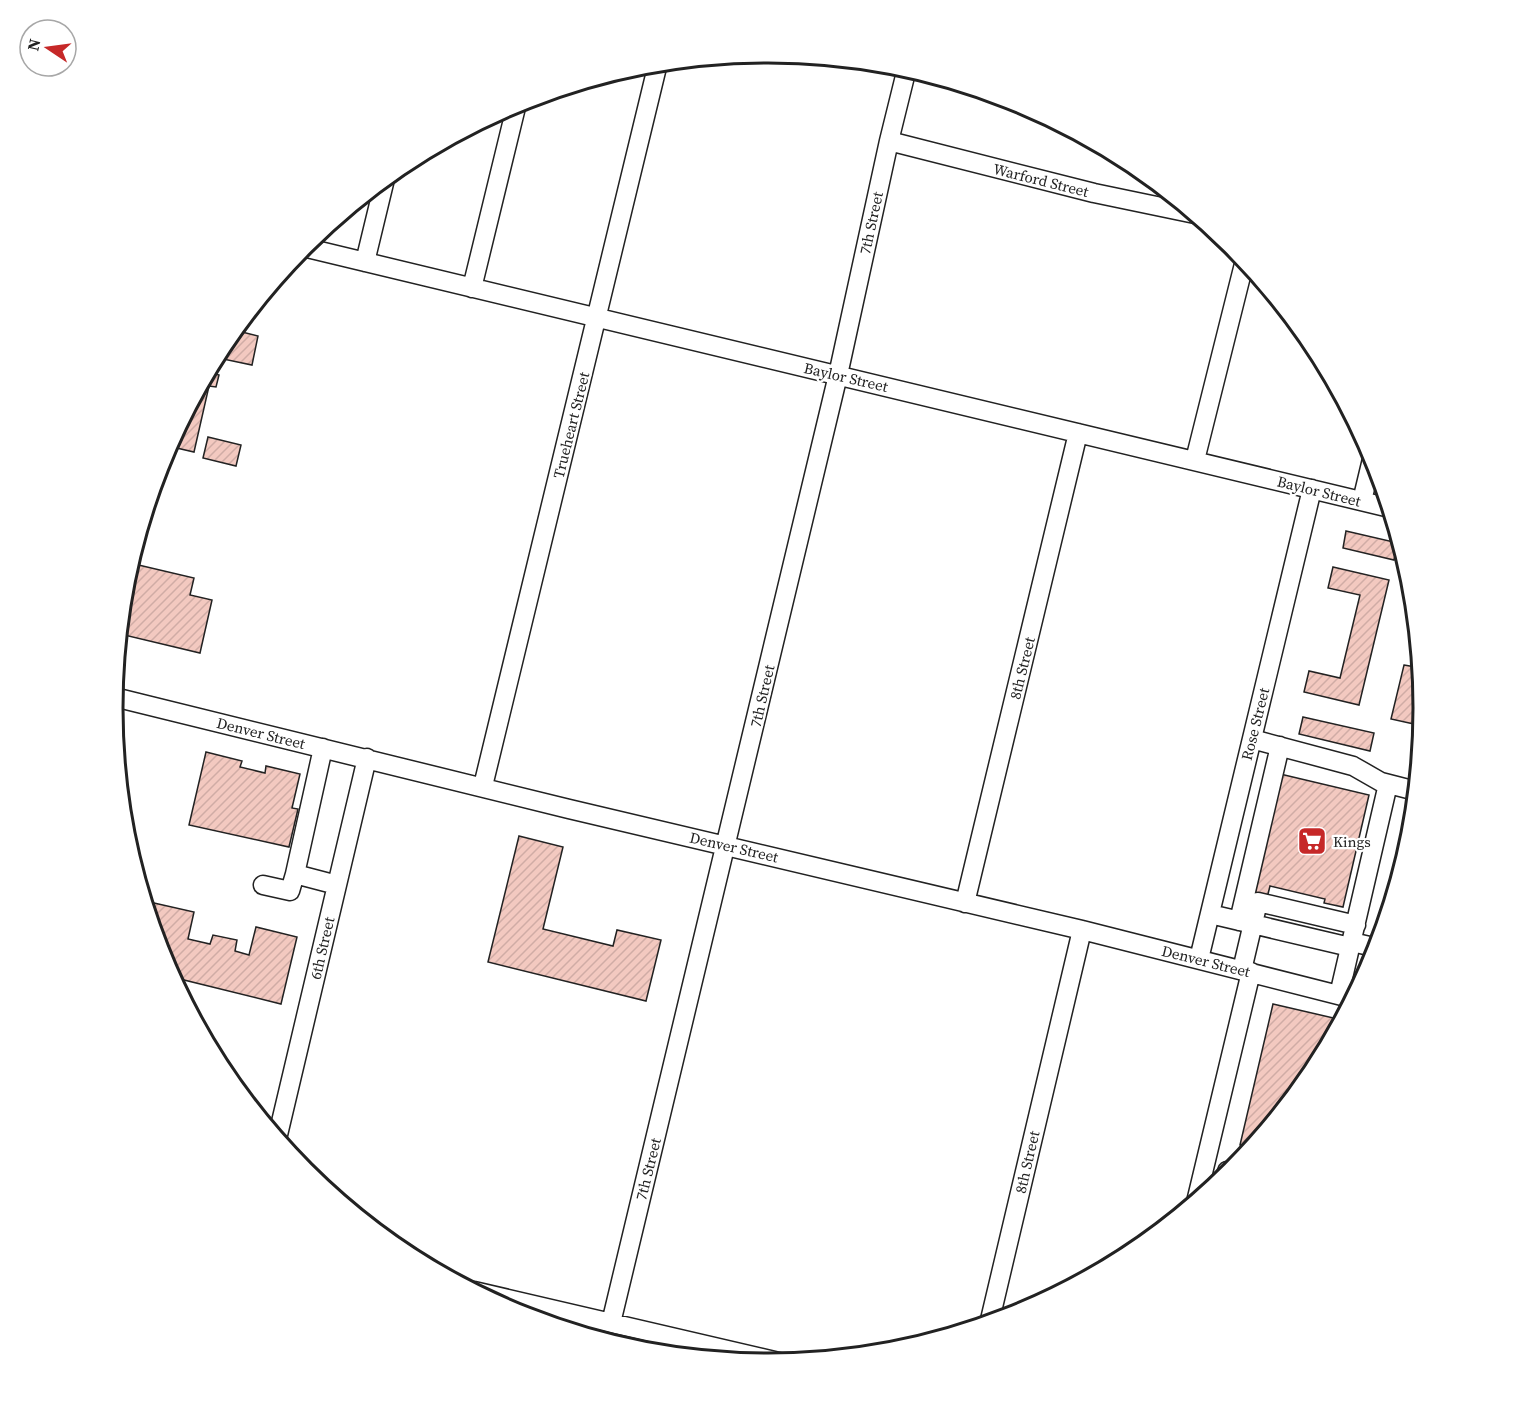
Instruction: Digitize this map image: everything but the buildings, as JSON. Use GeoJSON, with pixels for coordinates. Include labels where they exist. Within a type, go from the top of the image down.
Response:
{"type":"FeatureCollection","features":[{"type":"Feature","properties":{"kind":"street","name":"Trueheart Street"},"geometry":{"type":"LineString","coordinates":[[483,786],[656,73]]}},
{"type":"Feature","properties":{"kind":"street","name":"7th Street"},"geometry":{"type":"LineString","coordinates":[[611,1323],[838,375],[905,78]]}},
{"type":"Feature","properties":{"kind":"street"},"geometry":{"type":"LineString","coordinates":[[472,288],[514,115]]}},
{"type":"Feature","properties":{"kind":"street","name":"Warford Street"},"geometry":{"type":"LineString","coordinates":[[889,141],[1094,193],[1179,211]]}},
{"type":"Feature","properties":{"kind":"street"},"geometry":{"type":"LineString","coordinates":[[365,262],[382,192]]}},
{"type":"Feature","properties":{"kind":"street","name":"Baylor Street"},"geometry":{"type":"LineString","coordinates":[[314,250],[1381,506]]}},
{"type":"Feature","properties":{"kind":"street"},"geometry":{"type":"LineString","coordinates":[[1195,460],[1242,271]]}},
{"type":"Feature","properties":{"kind":"street","name":"8th Street"},"geometry":{"type":"LineString","coordinates":[[965,903],[1078,433]]}},
{"type":"Feature","properties":{"kind":"street"},"geometry":{"type":"LineString","coordinates":[[1362,501],[1369,472]]}},
{"type":"Feature","properties":{"kind":"street","name":"Rose Street"},"geometry":{"type":"LineString","coordinates":[[1198,959],[1312,489]]}},
{"type":"Feature","properties":{"kind":"street","name":"Denver Street"},"geometry":{"type":"LineString","coordinates":[[123,699],[569,809],[727,844],[1082,930],[1346,997]]}},
{"type":"Feature","properties":{"kind":"street"},"geometry":{"type":"LineString","coordinates":[[1252,739],[1353,766],[1388,784],[1408,789]]}},
{"type":"Feature","properties":{"kind":"street"},"geometry":{"type":"LineString","coordinates":[[1199,1189],[1247,971],[1246,922],[1280,746]]}},
{"type":"Feature","properties":{"kind":"street"},"geometry":{"type":"LineString","coordinates":[[263,885],[290,891],[323,748]]}},
{"type":"Feature","properties":{"kind":"street","name":"6th Street"},"geometry":{"type":"LineString","coordinates":[[279,1129],[367,758]]}},
{"type":"Feature","properties":{"kind":"street"},"geometry":{"type":"LineString","coordinates":[[1346,996],[1353,938],[1388,784]]}},
{"type":"Feature","properties":{"kind":"street"},"geometry":{"type":"LineString","coordinates":[[295,874],[337,885]]}},
{"type":"Feature","properties":{"kind":"street"},"geometry":{"type":"LineString","coordinates":[[1246,922],[1258,902],[1369,945]]}},
{"type":"Feature","properties":{"kind":"street"},"geometry":{"type":"LineString","coordinates":[[1210,914],[1246,922]]}},
{"type":"Feature","properties":{"kind":"street","name":"8th Street"},"geometry":{"type":"LineString","coordinates":[[991,1314],[1082,930]]}},
{"type":"Feature","properties":{"kind":"street"},"geometry":{"type":"LineString","coordinates":[[508,1299],[742,1353]]}},
{"type":"Feature","properties":{"kind":"place","name":"Kings"},"geometry":{"type":"Point","coordinates":[1312,841]}}]}
